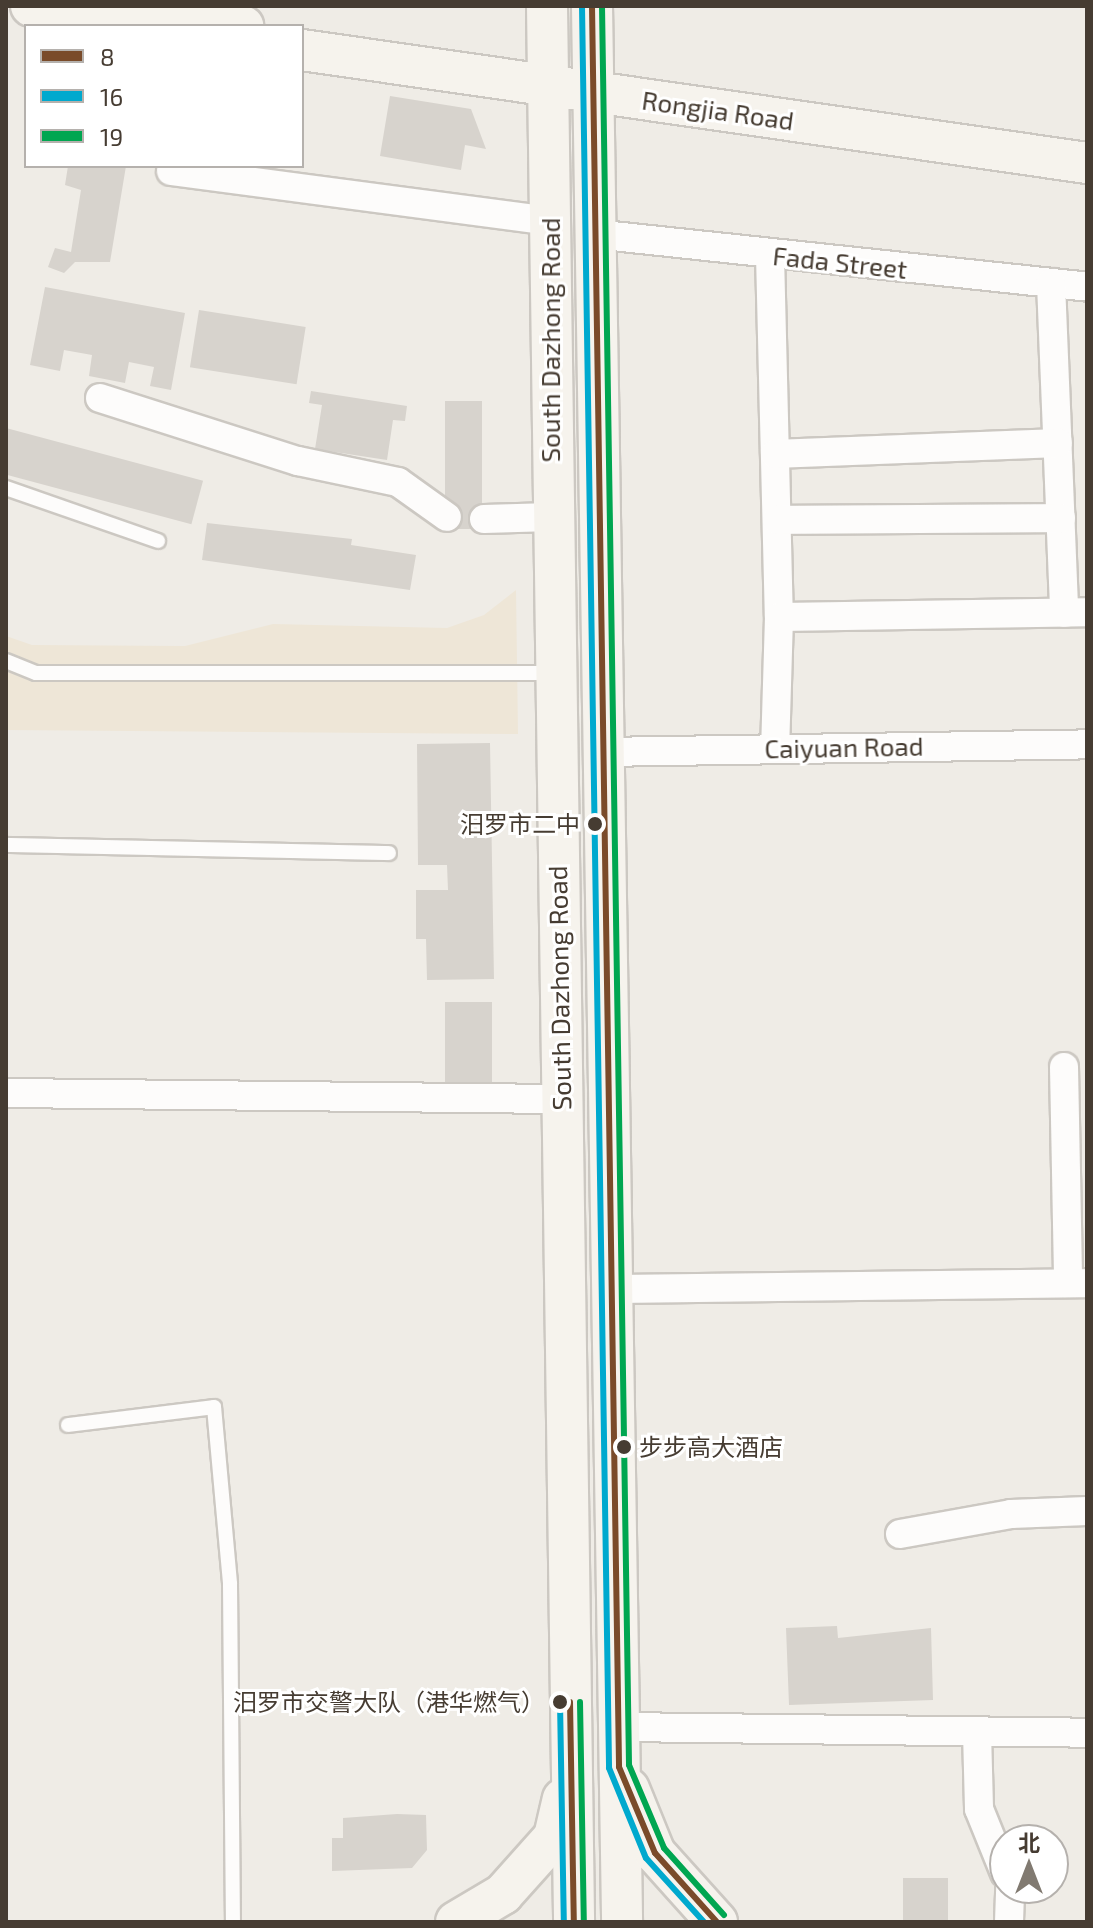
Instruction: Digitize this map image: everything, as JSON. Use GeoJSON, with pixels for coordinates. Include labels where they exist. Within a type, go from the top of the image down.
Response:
{"type":"FeatureCollection","features":[{"type":"Feature","properties":{"kind":"main road"},"geometry":{"type":"LineString","coordinates":[[31,6],[141,24]]}},
{"type":"Feature","properties":{"kind":"main road"},"geometry":{"type":"LineString","coordinates":[[119,6],[231,24]]}},
{"type":"Feature","properties":{"kind":"main road","name":"South Dazhong Road"},"geometry":{"type":"LineString","coordinates":[[547,6],[553,673],[574,1922]]}},
{"type":"Feature","properties":{"kind":"main road","name":"South Dazhong Road"},"geometry":{"type":"LineString","coordinates":[[592,6],[601,752],[622,1922]]}},
{"type":"Feature","properties":{"kind":"main road","name":"Rongjia Road"},"geometry":{"type":"LineString","coordinates":[[304,35],[548,78],[1087,142]]}},
{"type":"Feature","properties":{"kind":"main road","name":"Rongjia Road"},"geometry":{"type":"LineString","coordinates":[[304,50],[500,83],[548,78]]}},
{"type":"Feature","properties":{"kind":"main road","name":"Rongjia Road"},"geometry":{"type":"LineString","coordinates":[[593,84],[1087,163]]}},
{"type":"Feature","properties":{"kind":"main road"},"geometry":{"type":"LineString","coordinates":[[456,1922],[503,1894],[554,1837],[571,1763]]}},
{"type":"Feature","properties":{"kind":"main road"},"geometry":{"type":"LineString","coordinates":[[619,1767],[655,1853],[717,1922]]}},
{"type":"Feature","properties":{"kind":"street"},"geometry":{"type":"LineString","coordinates":[[171,171],[549,221]]}},
{"type":"Feature","properties":{"kind":"street","name":"Fada Street"},"geometry":{"type":"LineString","coordinates":[[594,234],[1087,287]]}},
{"type":"Feature","properties":{"kind":"street"},"geometry":{"type":"LineString","coordinates":[[770,255],[779,617],[775,748]]}},
{"type":"Feature","properties":{"kind":"street"},"geometry":{"type":"LineString","coordinates":[[779,617],[1076,612],[1061,518],[1051,283]]}},
{"type":"Feature","properties":{"kind":"street"},"geometry":{"type":"LineString","coordinates":[[100,398],[298,461],[398,482],[447,517]]}},
{"type":"Feature","properties":{"kind":"street"},"geometry":{"type":"LineString","coordinates":[[775,454],[1058,443]]}},
{"type":"Feature","properties":{"kind":"street"},"geometry":{"type":"LineString","coordinates":[[484,519],[551,517]]}},
{"type":"Feature","properties":{"kind":"street"},"geometry":{"type":"LineString","coordinates":[[777,520],[1061,518]]}},
{"type":"Feature","properties":{"kind":"street","name":"Caiyuan Road"},"geometry":{"type":"LineString","coordinates":[[601,752],[1087,744]]}},
{"type":"Feature","properties":{"kind":"street"},"geometry":{"type":"LineString","coordinates":[[611,1289],[1077,1283],[1064,1067]]}},
{"type":"Feature","properties":{"kind":"street"},"geometry":{"type":"LineString","coordinates":[[6,1093],[561,1099]]}},
{"type":"Feature","properties":{"kind":"street"},"geometry":{"type":"LineString","coordinates":[[900,1534],[1011,1514],[1087,1511]]}},
{"type":"Feature","properties":{"kind":"street"},"geometry":{"type":"LineString","coordinates":[[619,1727],[1087,1733]]}},
{"type":"Feature","properties":{"kind":"street"},"geometry":{"type":"LineString","coordinates":[[977,1732],[979,1809],[989,1834]]}},
{"type":"Feature","properties":{"kind":"lane"},"geometry":{"type":"LineString","coordinates":[[6,488],[158,541]]}},
{"type":"Feature","properties":{"kind":"lane"},"geometry":{"type":"LineString","coordinates":[[6,661],[36,673],[553,673]]}},
{"type":"Feature","properties":{"kind":"lane"},"geometry":{"type":"LineString","coordinates":[[6,845],[389,853]]}},
{"type":"Feature","properties":{"kind":"lane"},"geometry":{"type":"LineString","coordinates":[[68,1425],[214,1407],[230,1584],[233,1922]]}},
{"type":"Feature","properties":{"kind":"shaded area"},"geometry":{"type":"Polygon","coordinates":[[[516,590],[518,734],[6,730],[6,636],[32,645],[185,646],[273,624],[447,628],[484,615],[516,590]]]}},
{"type":"Feature","properties":{"kind":"building"},"geometry":{"type":"Polygon","coordinates":[[[390,96],[471,109],[486,149],[465,145],[461,170],[380,156],[390,96]]]}},
{"type":"Feature","properties":{"kind":"building"},"geometry":{"type":"Polygon","coordinates":[[[68,168],[126,168],[110,262],[75,262],[64,273],[48,267],[55,248],[71,252],[81,190],[65,185],[68,168]]]}},
{"type":"Feature","properties":{"kind":"building"},"geometry":{"type":"Polygon","coordinates":[[[45,287],[185,313],[171,390],[150,386],[154,367],[129,362],[125,383],[89,376],[92,355],[64,350],[60,371],[30,365],[45,287]]]}},
{"type":"Feature","properties":{"kind":"building"},"geometry":{"type":"Polygon","coordinates":[[[199,310],[306,327],[297,384],[190,367],[199,310]]]}},
{"type":"Feature","properties":{"kind":"building"},"geometry":{"type":"Polygon","coordinates":[[[311,391],[407,406],[405,421],[393,420],[387,460],[315,449],[322,405],[309,403],[311,391]]]}},
{"type":"Feature","properties":{"kind":"building"},"geometry":{"type":"Polygon","coordinates":[[[445,401],[482,401],[482,529],[445,529],[445,401]]]}},
{"type":"Feature","properties":{"kind":"building"},"geometry":{"type":"Polygon","coordinates":[[[6,428],[203,481],[191,524],[6,475],[6,428]]]}},
{"type":"Feature","properties":{"kind":"building"},"geometry":{"type":"Polygon","coordinates":[[[207,523],[352,539],[351,545],[416,555],[410,590],[202,560],[207,523]]]}},
{"type":"Feature","properties":{"kind":"building"},"geometry":{"type":"Polygon","coordinates":[[[490,743],[494,979],[427,980],[426,939],[416,939],[416,890],[448,890],[447,865],[418,865],[417,744],[490,743]]]}},
{"type":"Feature","properties":{"kind":"building"},"geometry":{"type":"Polygon","coordinates":[[[445,1002],[492,1002],[492,1085],[445,1085],[445,1002]]]}},
{"type":"Feature","properties":{"kind":"building"},"geometry":{"type":"Polygon","coordinates":[[[837,1626],[838,1638],[931,1628],[933,1700],[789,1705],[786,1628],[837,1626]]]}},
{"type":"Feature","properties":{"kind":"building"},"geometry":{"type":"Polygon","coordinates":[[[426,1815],[427,1850],[412,1868],[332,1871],[332,1838],[343,1838],[343,1818],[426,1815]]]}},
{"type":"Feature","properties":{"kind":"building"},"geometry":{"type":"Polygon","coordinates":[[[903,1878],[948,1878],[948,1922],[903,1922],[903,1878]]]}},
{"type":"Feature","properties":{"kind":"transit line","name":"16"},"geometry":{"type":"LineString","coordinates":[[582,6],[609,1768],[646,1858],[704,1922]]}},
{"type":"Feature","properties":{"kind":"transit line","name":"8"},"geometry":{"type":"LineString","coordinates":[[592,6],[619,1767],[655,1853],[717,1922]]}},
{"type":"Feature","properties":{"kind":"transit line","name":"19"},"geometry":{"type":"LineString","coordinates":[[602,6],[629,1765],[664,1848],[724,1915]]}},
{"type":"Feature","properties":{"kind":"transit line","name":"16"},"geometry":{"type":"LineString","coordinates":[[560,1702],[564,1922]]}},
{"type":"Feature","properties":{"kind":"transit line","name":"8"},"geometry":{"type":"LineString","coordinates":[[570,1702],[574,1922]]}},
{"type":"Feature","properties":{"kind":"transit line","name":"19"},"geometry":{"type":"LineString","coordinates":[[580,1702],[584,1922]]}},
{"type":"Feature","properties":{"kind":"place","name":"汨罗市二中"},"geometry":{"type":"Point","coordinates":[595,824]}},
{"type":"Feature","properties":{"kind":"place","name":"步步高大酒店"},"geometry":{"type":"Point","coordinates":[624,1447]}},
{"type":"Feature","properties":{"kind":"place","name":"汨罗市交警大队（港华燃气）"},"geometry":{"type":"Point","coordinates":[560,1702]}}]}
